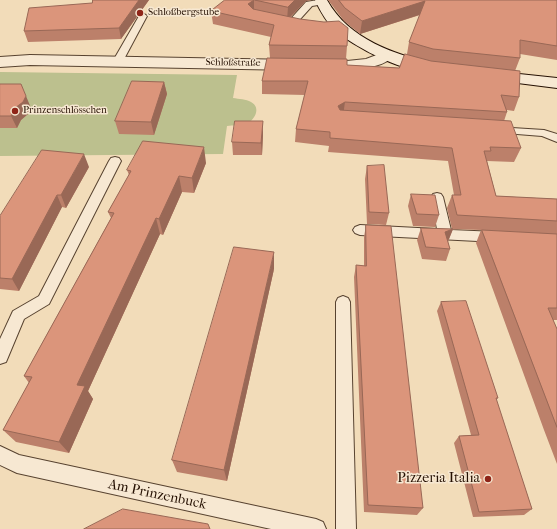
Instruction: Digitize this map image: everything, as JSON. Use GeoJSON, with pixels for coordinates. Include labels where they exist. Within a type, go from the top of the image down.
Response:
{"type":"FeatureCollection","features":[{"type":"Feature","properties":{"kind":"street"},"geometry":{"type":"LineString","coordinates":[[319,1],[336,30],[387,55],[407,62],[442,70]]}},
{"type":"Feature","properties":{"kind":"street","name":"Schloßstraße"},"geometry":{"type":"LineString","coordinates":[[0,62],[30,60],[118,61],[347,66],[369,63],[387,55]]}},
{"type":"Feature","properties":{"kind":"street"},"geometry":{"type":"LineString","coordinates":[[478,75],[557,83]]}},
{"type":"Feature","properties":{"kind":"lane"},"geometry":{"type":"LineString","coordinates":[[303,27],[287,24],[309,4],[319,1]]}},
{"type":"Feature","properties":{"kind":"lane"},"geometry":{"type":"LineString","coordinates":[[118,61],[143,16]]}},
{"type":"Feature","properties":{"kind":"lane"},"geometry":{"type":"LineString","coordinates":[[486,129],[544,133],[557,138]]}},
{"type":"Feature","properties":{"kind":"lane"},"geometry":{"type":"LineString","coordinates":[[0,357],[18,315],[44,300],[116,161]]}},
{"type":"Feature","properties":{"kind":"lane"},"geometry":{"type":"LineString","coordinates":[[437,197],[445,234]]}},
{"type":"Feature","properties":{"kind":"lane"},"geometry":{"type":"LineString","coordinates":[[360,230],[512,238]]}},
{"type":"Feature","properties":{"kind":"lane"},"geometry":{"type":"LineString","coordinates":[[343,302],[346,529]]}},
{"type":"Feature","properties":{"kind":"lane","name":"Am Prinzenbuck"},"geometry":{"type":"LineString","coordinates":[[0,455],[17,464],[316,529]]}},
{"type":"Feature","properties":{"kind":"green space"},"geometry":{"type":"Polygon","coordinates":[[[0,72],[237,75],[233,98],[251,102],[256,108],[256,114],[252,120],[246,124],[227,126],[223,154],[0,156],[0,72]]]}},
{"type":"Feature","properties":{"kind":"building"},"geometry":{"type":"Polygon","coordinates":[[[93,0],[139,0],[119,28],[24,31],[29,8],[92,3],[93,0]]]}},
{"type":"Feature","properties":{"kind":"building"},"geometry":{"type":"Polygon","coordinates":[[[225,0],[254,0],[248,4],[253,9],[300,19],[324,22],[339,21],[348,28],[347,46],[269,45],[274,25],[211,11],[225,0]]]}},
{"type":"Feature","properties":{"kind":"building"},"geometry":{"type":"Polygon","coordinates":[[[255,0],[295,0],[288,7],[255,0]]]}},
{"type":"Feature","properties":{"kind":"building"},"geometry":{"type":"Polygon","coordinates":[[[339,0],[557,0],[557,46],[520,40],[520,58],[433,49],[409,42],[425,1],[362,21],[345,8],[339,0]]]}},
{"type":"Feature","properties":{"kind":"building"},"geometry":{"type":"Polygon","coordinates":[[[405,54],[431,61],[520,71],[519,97],[501,95],[507,112],[345,102],[338,106],[340,110],[511,121],[521,148],[490,147],[491,151],[484,151],[496,196],[557,199],[557,221],[457,215],[452,195],[461,195],[452,148],[330,138],[330,132],[296,129],[308,81],[262,81],[267,58],[347,59],[347,65],[399,68],[405,54]]]}},
{"type":"Feature","properties":{"kind":"building"},"geometry":{"type":"Polygon","coordinates":[[[132,81],[164,82],[151,122],[115,121],[132,81]]]}},
{"type":"Feature","properties":{"kind":"building"},"geometry":{"type":"Polygon","coordinates":[[[0,84],[21,84],[26,96],[23,102],[15,108],[11,116],[0,116],[0,84]]]}},
{"type":"Feature","properties":{"kind":"building"},"geometry":{"type":"Polygon","coordinates":[[[235,121],[263,121],[261,143],[232,142],[235,121]]]}},
{"type":"Feature","properties":{"kind":"building"},"geometry":{"type":"Polygon","coordinates":[[[143,141],[204,147],[192,178],[179,176],[159,219],[156,218],[77,385],[85,386],[59,442],[3,430],[32,377],[24,376],[114,213],[108,212],[131,171],[127,170],[143,141]]]}},
{"type":"Feature","properties":{"kind":"building"},"geometry":{"type":"Polygon","coordinates":[[[42,150],[84,154],[61,195],[57,195],[12,279],[0,278],[0,216],[42,150]]]}},
{"type":"Feature","properties":{"kind":"building"},"geometry":{"type":"Polygon","coordinates":[[[384,165],[389,213],[369,212],[367,166],[384,165]]]}},
{"type":"Feature","properties":{"kind":"building"},"geometry":{"type":"Polygon","coordinates":[[[411,194],[435,195],[439,215],[417,214],[411,194]]]}},
{"type":"Feature","properties":{"kind":"building"},"geometry":{"type":"Polygon","coordinates":[[[366,225],[391,226],[423,508],[368,505],[356,265],[366,266],[366,225]]]}},
{"type":"Feature","properties":{"kind":"building"},"geometry":{"type":"Polygon","coordinates":[[[421,228],[453,229],[445,232],[450,249],[426,247],[421,228]]]}},
{"type":"Feature","properties":{"kind":"building"},"geometry":{"type":"Polygon","coordinates":[[[482,230],[557,234],[557,308],[548,308],[557,329],[557,427],[482,230]]]}},
{"type":"Feature","properties":{"kind":"building"},"geometry":{"type":"Polygon","coordinates":[[[234,247],[274,252],[224,470],[172,460],[234,247]]]}},
{"type":"Feature","properties":{"kind":"building"},"geometry":{"type":"Polygon","coordinates":[[[466,301],[532,509],[479,512],[459,436],[479,435],[441,302],[466,301]]]}},
{"type":"Feature","properties":{"kind":"building"},"geometry":{"type":"Polygon","coordinates":[[[123,509],[208,524],[210,529],[84,529],[123,509]]]}},
{"type":"Feature","properties":{"kind":"place","name":"Schloßbergstube"},"geometry":{"type":"Point","coordinates":[140,13]}},
{"type":"Feature","properties":{"kind":"place","name":"Prinzenschlösschen"},"geometry":{"type":"Point","coordinates":[15,111]}},
{"type":"Feature","properties":{"kind":"place","name":"Pizzeria Italia"},"geometry":{"type":"Point","coordinates":[488,479]}}]}
